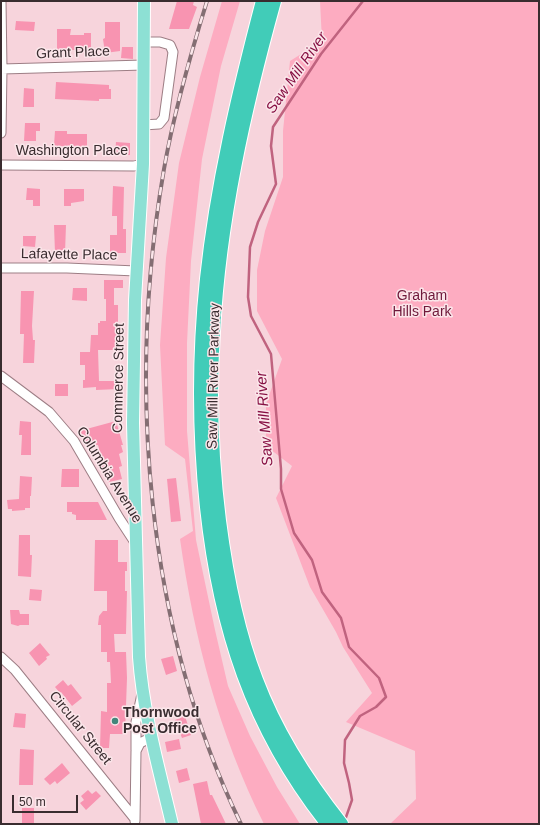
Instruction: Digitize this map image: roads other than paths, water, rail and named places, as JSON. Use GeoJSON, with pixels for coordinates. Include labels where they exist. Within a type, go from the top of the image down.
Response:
{"type":"FeatureCollection","features":[{"type":"Feature","properties":{"kind":"highway","name":"Saw Mill River Parkway"},"geometry":{"type":"LineString","coordinates":[[263,1],[232,130],[218,201],[209,264],[201,372],[204,473],[211,537],[221,596],[230,633],[243,673],[259,713],[279,752],[304,793],[330,818],[341,824]]}},
{"type":"Feature","properties":{"kind":"highway","name":"Saw Mill River Parkway"},"geometry":{"type":"LineString","coordinates":[[274,1],[247,109],[220,251],[212,352],[211,406],[213,459],[226,570],[236,618],[248,659],[261,694],[282,737],[330,818]]}},
{"type":"Feature","properties":{"kind":"main road","name":"Commerce Street"},"geometry":{"type":"LineString","coordinates":[[143,690],[139,657],[133,423],[136,271],[143,164],[144,1]]}},
{"type":"Feature","properties":{"kind":"main road"},"geometry":{"type":"LineString","coordinates":[[143,690],[172,824]]}},
{"type":"Feature","properties":{"kind":"street"},"geometry":{"type":"LineString","coordinates":[[1,1],[1,134]]}},
{"type":"Feature","properties":{"kind":"street"},"geometry":{"type":"LineString","coordinates":[[143,125],[159,124],[164,118],[173,52],[170,45],[160,42],[144,42]]}},
{"type":"Feature","properties":{"kind":"street","name":"Grant Place"},"geometry":{"type":"LineString","coordinates":[[2,69],[144,65]]}},
{"type":"Feature","properties":{"kind":"street","name":"Washington Place"},"geometry":{"type":"LineString","coordinates":[[1,165],[134,166],[143,164]]}},
{"type":"Feature","properties":{"kind":"street","name":"Lafayette Place"},"geometry":{"type":"LineString","coordinates":[[1,268],[67,268],[136,271]]}},
{"type":"Feature","properties":{"kind":"street","name":"Columbia Avenue"},"geometry":{"type":"LineString","coordinates":[[1,376],[49,412],[74,441],[136,544]]}},
{"type":"Feature","properties":{"kind":"street","name":"Circular Street"},"geometry":{"type":"LineString","coordinates":[[1,657],[15,670],[135,822]]}},
{"type":"Feature","properties":{"kind":"street","name":"Commerce Street"},"geometry":{"type":"LineString","coordinates":[[135,822],[136,722],[143,690]]}},
{"type":"Feature","properties":{"kind":"street"},"geometry":{"type":"LineString","coordinates":[[136,755],[138,745],[152,737]]}},
{"type":"Feature","properties":{"kind":"waterway","name":"Saw Mill River"},"geometry":{"type":"LineString","coordinates":[[345,820],[352,800],[344,763],[345,740],[360,716],[376,707],[386,697],[379,678],[349,647],[341,618],[322,592],[312,560],[294,533],[281,489],[281,469],[271,354],[251,316],[248,297],[250,247],[258,222],[276,184],[271,146],[273,127],[321,54],[363,1]]}},
{"type":"Feature","properties":{"kind":"railway"},"geometry":{"type":"LineString","coordinates":[[207,1],[183,84],[164,169],[153,251],[147,334],[147,418],[153,503],[165,587],[183,669],[209,748],[241,824]]}},
{"type":"Feature","properties":{"kind":"place","name":"Thornwood Post Office"},"geometry":{"type":"Point","coordinates":[115,721]}},
{"type":"Feature","properties":{"kind":"park label","name":"Graham Hills Park"},"geometry":{"type":"Point","coordinates":[422,304]}}]}
